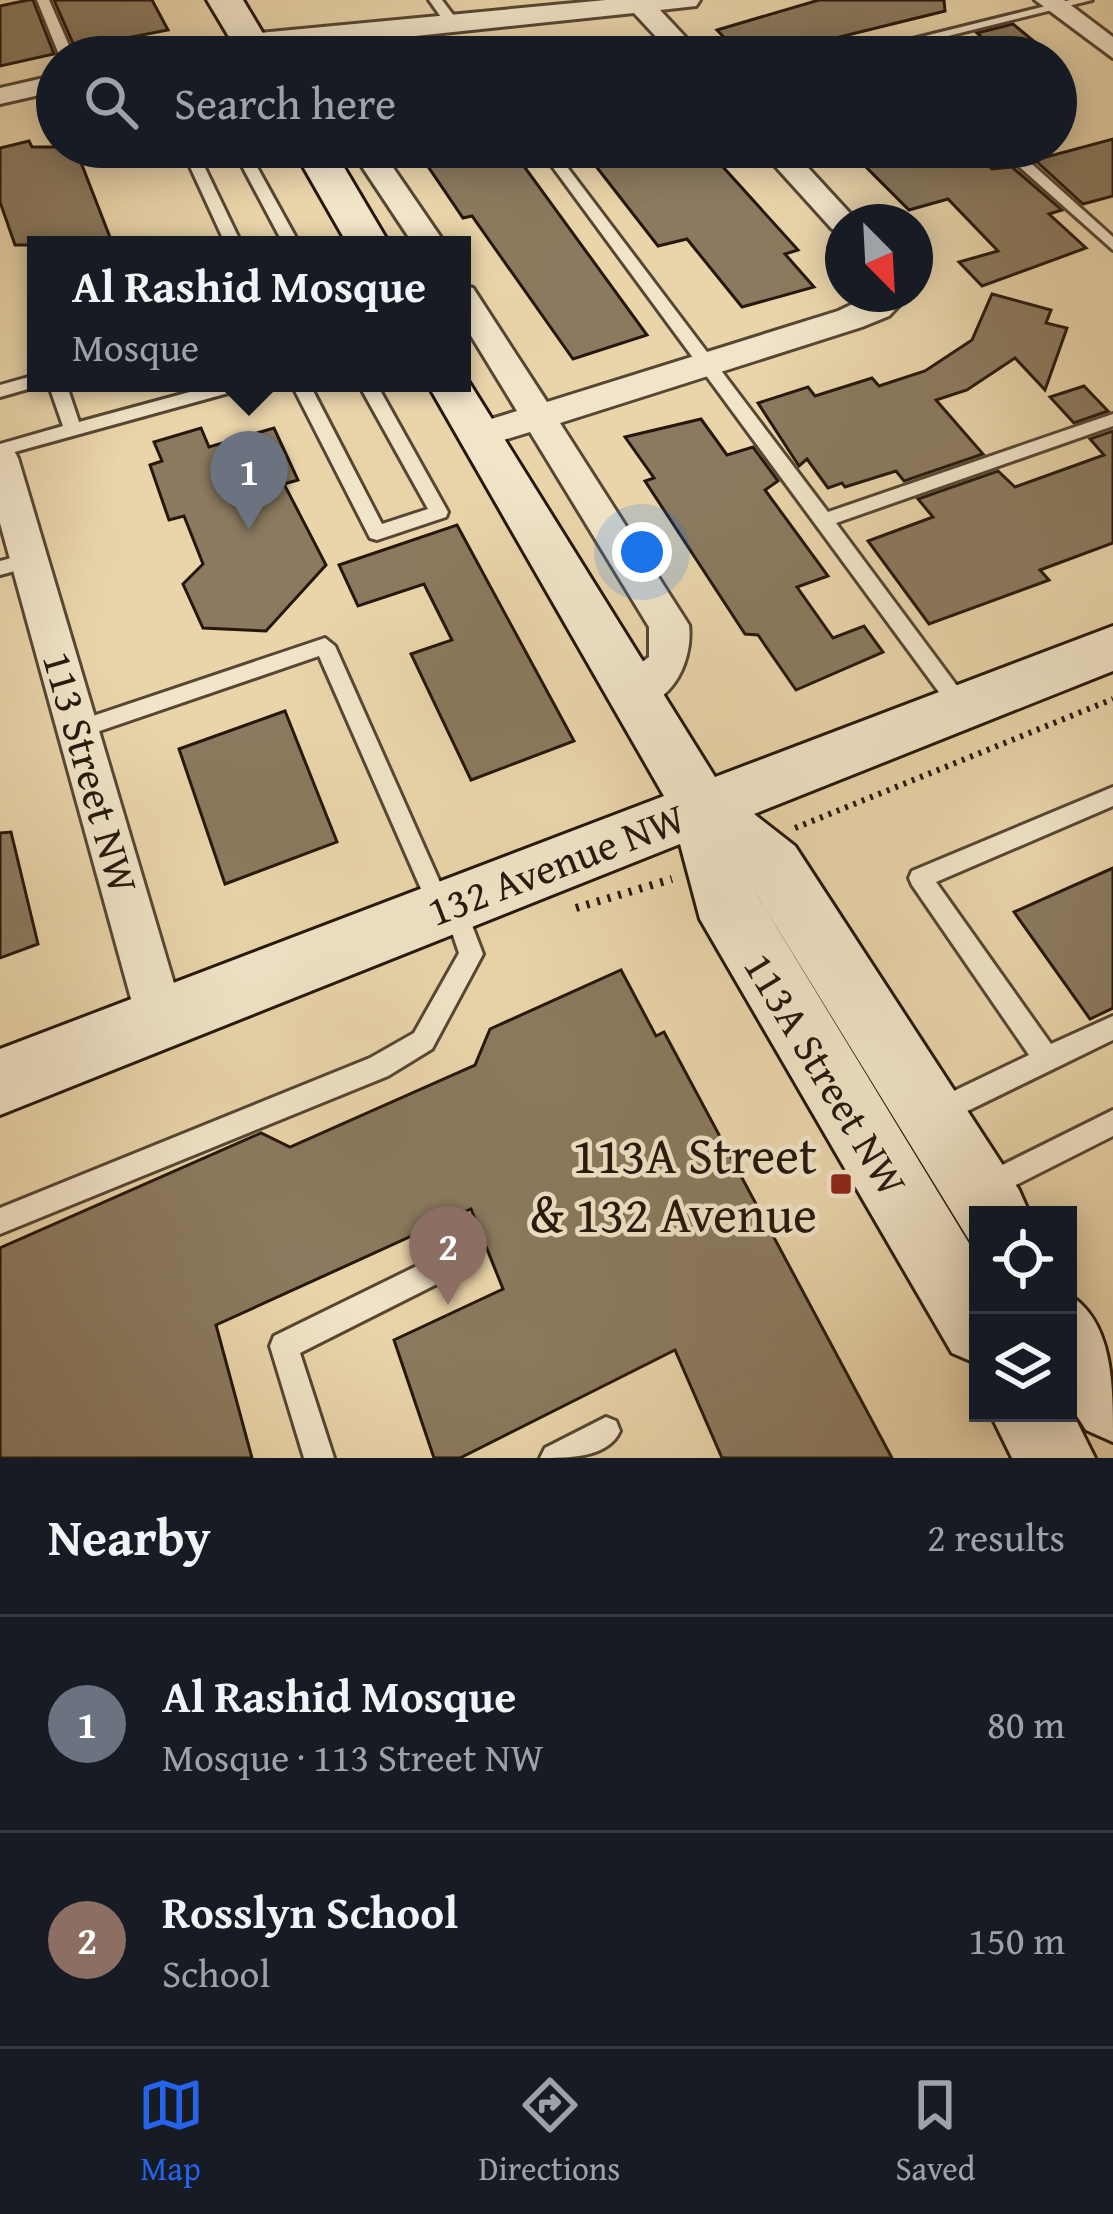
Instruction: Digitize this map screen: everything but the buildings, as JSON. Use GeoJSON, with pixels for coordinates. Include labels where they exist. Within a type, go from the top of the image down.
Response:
{"type":"FeatureCollection","features":[{"type":"Feature","properties":{"kind":"main road"},"geometry":{"type":"LineString","coordinates":[[225,0],[246,36]]}},
{"type":"Feature","properties":{"kind":"main road"},"geometry":{"type":"LineString","coordinates":[[324,168],[364,236]]}},
{"type":"Feature","properties":{"kind":"main road","name":"113A Street NW"},"geometry":{"type":"LineString","coordinates":[[455,392],[703,809],[722,899],[970,1314]]}},
{"type":"Feature","properties":{"kind":"main road","name":"132 Avenue NW"},"geometry":{"type":"LineString","coordinates":[[0,1082],[1113,648]]}},
{"type":"Feature","properties":{"kind":"main road","name":"113A Street NW"},"geometry":{"type":"LineString","coordinates":[[703,809],[772,865],[986,1203]]}},
{"type":"Feature","properties":{"kind":"main road"},"geometry":{"type":"LineString","coordinates":[[1077,1346],[1113,1403]]}},
{"type":"Feature","properties":{"kind":"main road"},"geometry":{"type":"LineString","coordinates":[[1034,1422],[1056,1458]]}},
{"type":"Feature","properties":{"kind":"street"},"geometry":{"type":"LineString","coordinates":[[361,36],[687,0]]}},
{"type":"Feature","properties":{"kind":"street"},"geometry":{"type":"LineString","coordinates":[[640,4],[670,36]]}},
{"type":"Feature","properties":{"kind":"street"},"geometry":{"type":"LineString","coordinates":[[1053,4],[1113,50]]}},
{"type":"Feature","properties":{"kind":"street"},"geometry":{"type":"LineString","coordinates":[[0,96],[36,88]]}},
{"type":"Feature","properties":{"kind":"street"},"geometry":{"type":"LineString","coordinates":[[378,168],[424,236]]}},
{"type":"Feature","properties":{"kind":"street"},"geometry":{"type":"LineString","coordinates":[[793,168],[826,204]]}},
{"type":"Feature","properties":{"kind":"street"},"geometry":{"type":"LineString","coordinates":[[471,309],[669,625],[674,652],[662,676],[634,691]]}},
{"type":"Feature","properties":{"kind":"street"},"geometry":{"type":"LineString","coordinates":[[481,435],[867,312]]}},
{"type":"Feature","properties":{"kind":"street","name":"113 Street NW"},"geometry":{"type":"LineString","coordinates":[[0,454],[15,564],[79,729],[160,1017]]}},
{"type":"Feature","properties":{"kind":"lane"},"geometry":{"type":"LineString","coordinates":[[43,0],[58,36]]}},
{"type":"Feature","properties":{"kind":"lane"},"geometry":{"type":"LineString","coordinates":[[435,0],[453,24]]}},
{"type":"Feature","properties":{"kind":"lane"},"geometry":{"type":"LineString","coordinates":[[950,36],[1053,4],[1087,0]]}},
{"type":"Feature","properties":{"kind":"lane"},"geometry":{"type":"LineString","coordinates":[[198,168],[230,236]]}},
{"type":"Feature","properties":{"kind":"lane"},"geometry":{"type":"LineString","coordinates":[[250,168],[287,236]]}},
{"type":"Feature","properties":{"kind":"lane"},"geometry":{"type":"LineString","coordinates":[[561,168],[962,708]]}},
{"type":"Feature","properties":{"kind":"lane"},"geometry":{"type":"LineString","coordinates":[[1027,168],[1113,245]]}},
{"type":"Feature","properties":{"kind":"lane"},"geometry":{"type":"LineString","coordinates":[[60,392],[73,430]]}},
{"type":"Feature","properties":{"kind":"lane"},"geometry":{"type":"LineString","coordinates":[[0,454],[211,392]]}},
{"type":"Feature","properties":{"kind":"lane"},"geometry":{"type":"LineString","coordinates":[[305,392],[377,533],[439,512],[372,392]]}},
{"type":"Feature","properties":{"kind":"lane"},"geometry":{"type":"LineString","coordinates":[[824,520],[1113,420]]}},
{"type":"Feature","properties":{"kind":"lane"},"geometry":{"type":"LineString","coordinates":[[0,1221],[380,1067],[423,1041],[471,954],[325,646],[79,729]]}},
{"type":"Feature","properties":{"kind":"lane"},"geometry":{"type":"LineString","coordinates":[[1047,1059],[920,878],[1113,796]]}},
{"type":"Feature","properties":{"kind":"lane"},"geometry":{"type":"LineString","coordinates":[[931,1116],[1113,1028]]}},
{"type":"Feature","properties":{"kind":"lane"},"geometry":{"type":"LineString","coordinates":[[986,1203],[1113,1123]]}},
{"type":"Feature","properties":{"kind":"lane"},"geometry":{"type":"LineString","coordinates":[[319,1458],[284,1346],[429,1274]]}},
{"type":"Feature","properties":{"kind":"lane"},"geometry":{"type":"LineString","coordinates":[[555,1458],[607,1431]]}},
{"type":"Feature","properties":{"kind":"place","name":"Al Rashid Mosque"},"geometry":{"type":"Point","coordinates":[249,530]}},
{"type":"Feature","properties":{"kind":"place","name":"113A Street & 132 Avenue"},"geometry":{"type":"Point","coordinates":[841,1184]}},
{"type":"Feature","properties":{"kind":"place","name":"Rosslyn School"},"geometry":{"type":"Point","coordinates":[448,1305]}}]}
